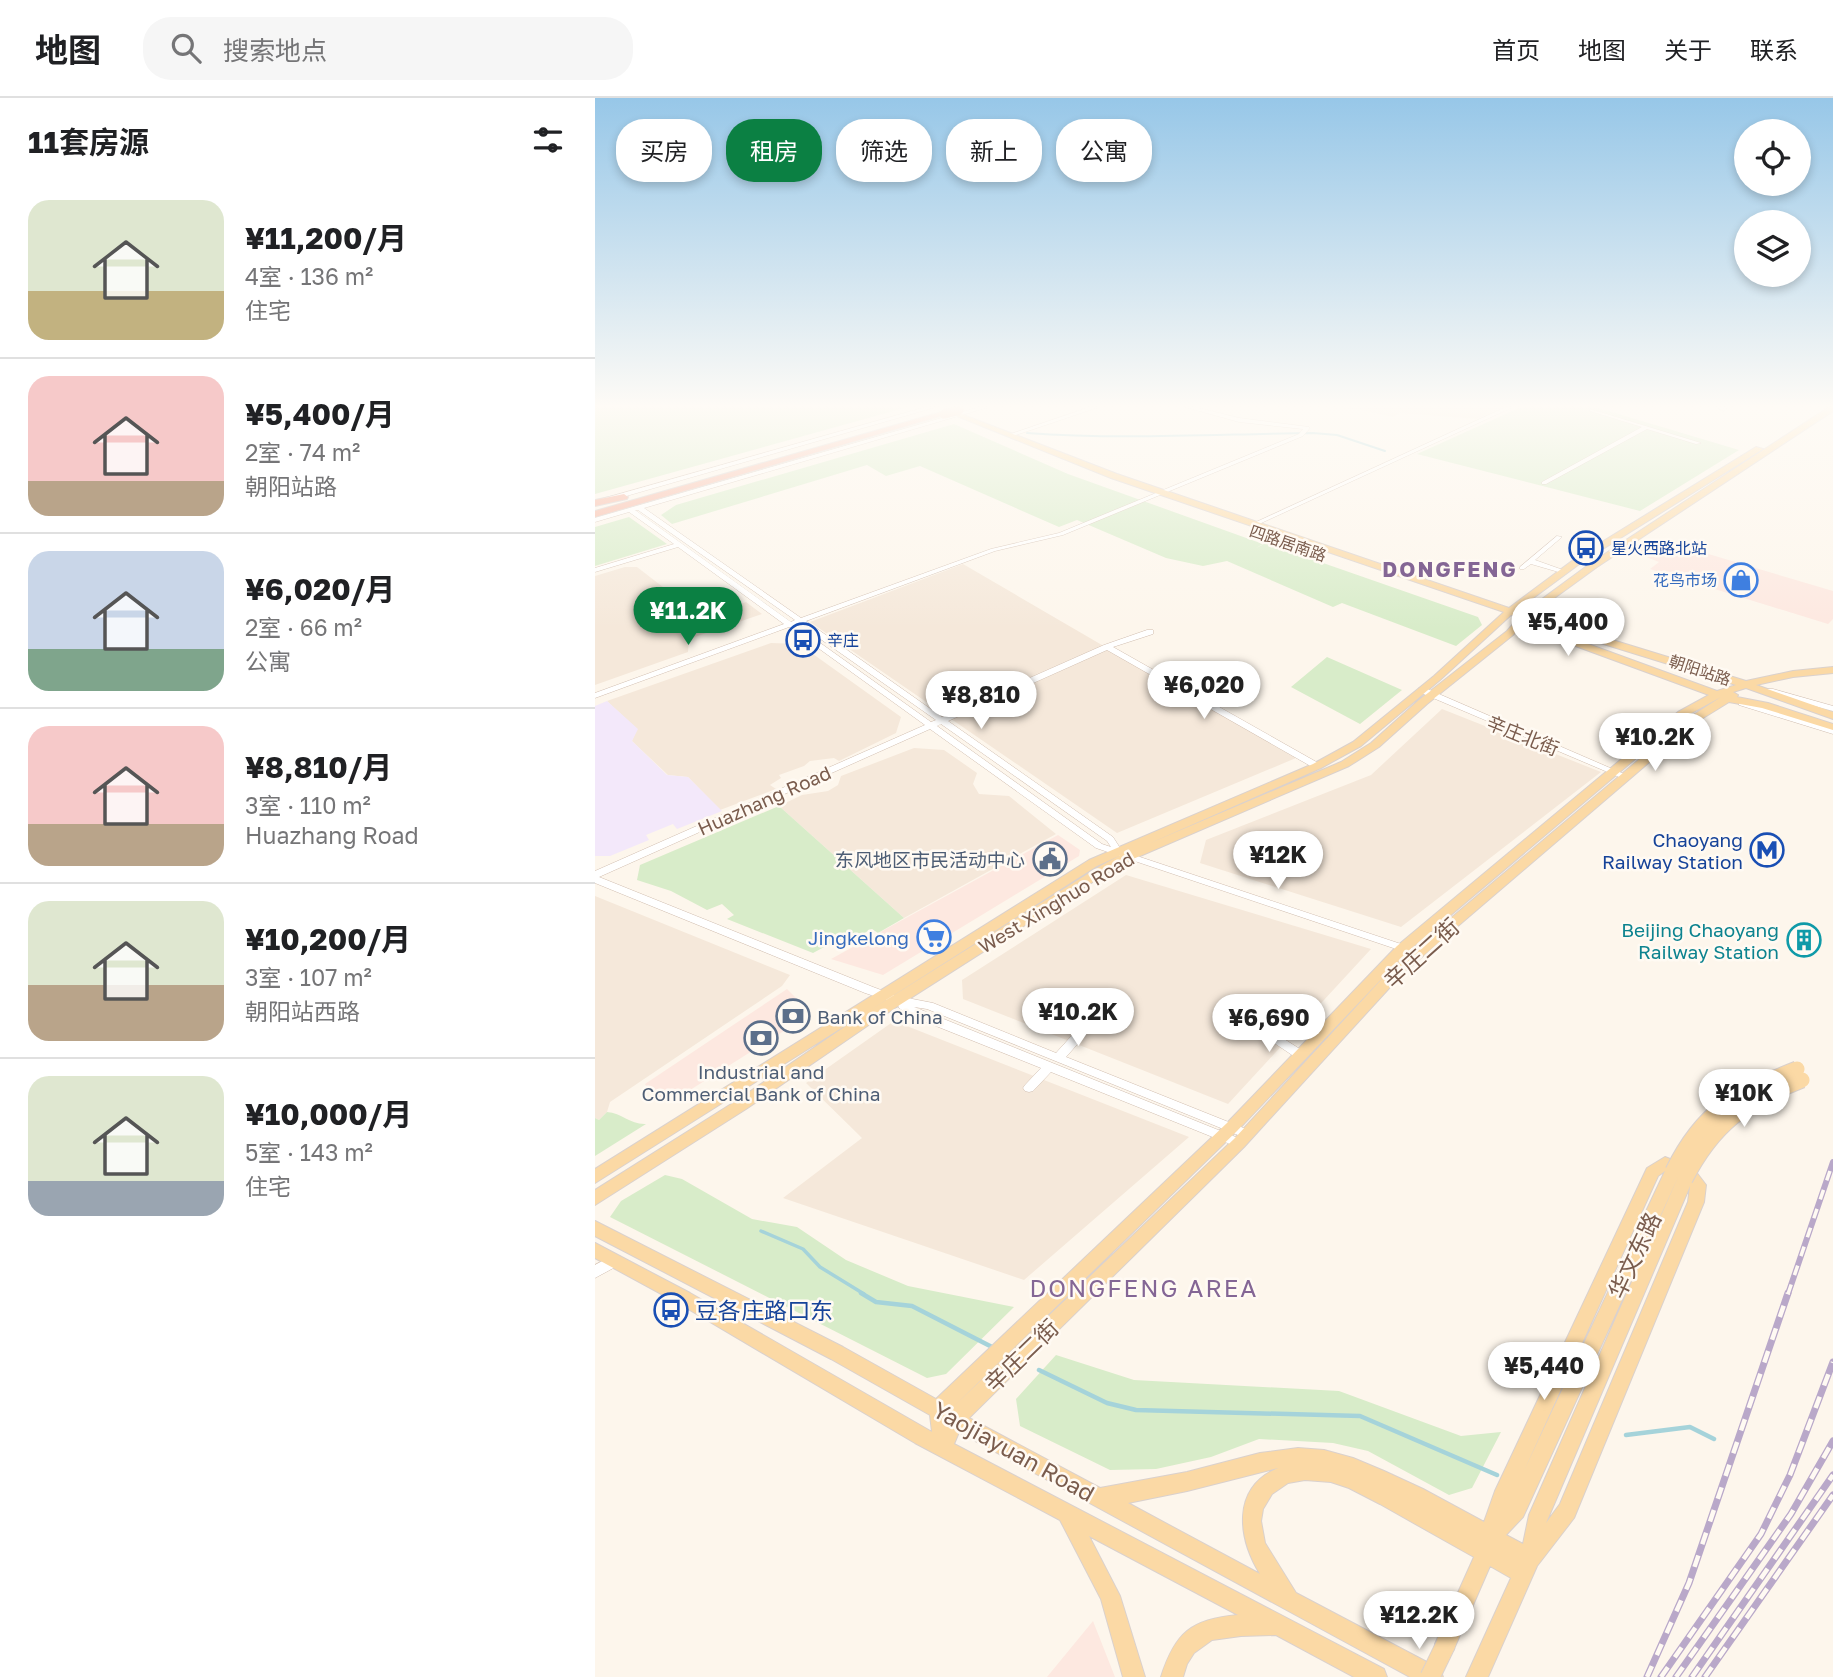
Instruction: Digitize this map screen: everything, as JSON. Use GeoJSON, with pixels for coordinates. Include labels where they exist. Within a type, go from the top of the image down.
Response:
{"type":"FeatureCollection","features":[{"type":"Feature","properties":{"kind":"highway"},"geometry":{"type":"LineString","coordinates":[[595,505],[692,481]]}},
{"type":"Feature","properties":{"kind":"highway"},"geometry":{"type":"LineString","coordinates":[[595,514],[713,481]]}},
{"type":"Feature","properties":{"kind":"highway"},"geometry":{"type":"LineString","coordinates":[[695,492],[720,481]]}},
{"type":"Feature","properties":{"kind":"main road","name":"四路居南路"},"geometry":{"type":"LineString","coordinates":[[1112,481],[1507,614]]}},
{"type":"Feature","properties":{"kind":"main road"},"geometry":{"type":"LineString","coordinates":[[1131,481],[1507,614]]}},
{"type":"Feature","properties":{"kind":"main road","name":"West Xinghuo Road"},"geometry":{"type":"LineString","coordinates":[[595,1177],[1093,863],[1345,764],[1375,745],[1507,614],[1564,572],[1712,481]]}},
{"type":"Feature","properties":{"kind":"main road","name":"West Xinghuo Road"},"geometry":{"type":"LineString","coordinates":[[595,1198],[1123,853],[1317,766],[1357,744],[1594,565],[1725,481]]}},
{"type":"Feature","properties":{"kind":"main road","name":"朝阳站路"},"geometry":{"type":"LineString","coordinates":[[1507,614],[1697,669],[1833,716]]}},
{"type":"Feature","properties":{"kind":"main road","name":"朝阳站路"},"geometry":{"type":"LineString","coordinates":[[1522,619],[1720,696]]}},
{"type":"Feature","properties":{"kind":"main road"},"geometry":{"type":"LineString","coordinates":[[1720,696],[1743,684],[1792,674],[1833,672]]}},
{"type":"Feature","properties":{"kind":"main road"},"geometry":{"type":"LineString","coordinates":[[1720,696],[1811,679],[1833,672]]}},
{"type":"Feature","properties":{"kind":"main road"},"geometry":{"type":"LineString","coordinates":[[1720,696],[1764,705],[1832,733]]}},
{"type":"Feature","properties":{"kind":"main road","name":"辛庄二街"},"geometry":{"type":"LineString","coordinates":[[1235,1135],[1299,1054],[1402,948],[1682,714],[1720,696]]}},
{"type":"Feature","properties":{"kind":"main road","name":"辛庄二街"},"geometry":{"type":"LineString","coordinates":[[943,1447],[946,1414],[1235,1135],[1418,953],[1720,696]]}},
{"type":"Feature","properties":{"kind":"main road"},"geometry":{"type":"LineString","coordinates":[[1679,1175],[1715,1128],[1763,1095],[1800,1075]]}},
{"type":"Feature","properties":{"kind":"main road"},"geometry":{"type":"LineString","coordinates":[[1099,1498],[1196,1479],[1269,1459],[1300,1457],[1345,1464],[1372,1475],[1487,1545],[1526,1567],[1567,1511],[1696,1202],[1698,1185],[1688,1172],[1665,1163],[1652,1172],[1510,1479],[1487,1545]]}},
{"type":"Feature","properties":{"kind":"main road","name":"华文东路"},"geometry":{"type":"LineString","coordinates":[[1431,1677],[1487,1545],[1516,1510],[1679,1175]]}},
{"type":"Feature","properties":{"kind":"main road","name":"华文东路"},"geometry":{"type":"LineString","coordinates":[[1479,1672],[1526,1567],[1536,1522],[1679,1175]]}},
{"type":"Feature","properties":{"kind":"main road","name":"Yaojiayuan Road"},"geometry":{"type":"LineString","coordinates":[[595,1228],[837,1353],[1431,1677]]}},
{"type":"Feature","properties":{"kind":"main road","name":"Yaojiayuan Road"},"geometry":{"type":"LineString","coordinates":[[595,1251],[943,1447],[1376,1677]]}},
{"type":"Feature","properties":{"kind":"main road"},"geometry":{"type":"LineString","coordinates":[[1289,1598],[1254,1544],[1251,1514],[1261,1493],[1280,1476],[1299,1471],[1323,1471],[1350,1479],[1444,1527],[1487,1545]]}},
{"type":"Feature","properties":{"kind":"main road"},"geometry":{"type":"LineString","coordinates":[[1067,1514],[1110,1596],[1134,1677]]}},
{"type":"Feature","properties":{"kind":"main road"},"geometry":{"type":"LineString","coordinates":[[1172,1677],[1179,1655],[1201,1633],[1231,1624],[1281,1627]]}},
{"type":"Feature","properties":{"kind":"street"},"geometry":{"type":"LineString","coordinates":[[595,505],[684,481]]}},
{"type":"Feature","properties":{"kind":"street"},"geometry":{"type":"LineString","coordinates":[[595,520],[732,481]]}},
{"type":"Feature","properties":{"kind":"street"},"geometry":{"type":"LineString","coordinates":[[595,696],[993,550],[1061,534],[1192,481]]}},
{"type":"Feature","properties":{"kind":"street"},"geometry":{"type":"LineString","coordinates":[[1255,524],[1350,481]]}},
{"type":"Feature","properties":{"kind":"street"},"geometry":{"type":"LineString","coordinates":[[1544,483],[1548,481]]}},
{"type":"Feature","properties":{"kind":"street"},"geometry":{"type":"LineString","coordinates":[[640,508],[800,621],[1098,846],[1418,953]]}},
{"type":"Feature","properties":{"kind":"street"},"geometry":{"type":"LineString","coordinates":[[630,510],[792,625],[937,723]]}},
{"type":"Feature","properties":{"kind":"street"},"geometry":{"type":"LineString","coordinates":[[1522,568],[1559,537]]}},
{"type":"Feature","properties":{"kind":"street"},"geometry":{"type":"LineString","coordinates":[[595,570],[679,545]]}},
{"type":"Feature","properties":{"kind":"street"},"geometry":{"type":"LineString","coordinates":[[1530,561],[1564,572]]}},
{"type":"Feature","properties":{"kind":"street","name":"Huazhang Road"},"geometry":{"type":"LineString","coordinates":[[595,877],[1107,647],[1150,632]]}},
{"type":"Feature","properties":{"kind":"street"},"geometry":{"type":"LineString","coordinates":[[1107,647],[1317,766]]}},
{"type":"Feature","properties":{"kind":"street"},"geometry":{"type":"LineString","coordinates":[[1757,688],[1833,709]]}},
{"type":"Feature","properties":{"kind":"street","name":"辛庄北街"},"geometry":{"type":"LineString","coordinates":[[1426,693],[1626,777]]}},
{"type":"Feature","properties":{"kind":"street"},"geometry":{"type":"LineString","coordinates":[[595,877],[881,995],[929,1006],[1058,1058],[1235,1135]]}},
{"type":"Feature","properties":{"kind":"street"},"geometry":{"type":"LineString","coordinates":[[896,1000],[915,1013],[1048,1068],[1235,1135]]}},
{"type":"Feature","properties":{"kind":"street"},"geometry":{"type":"LineString","coordinates":[[1259,1027],[1299,1054]]}},
{"type":"Feature","properties":{"kind":"street"},"geometry":{"type":"LineString","coordinates":[[1058,1058],[1078,1036]]}},
{"type":"Feature","properties":{"kind":"street"},"geometry":{"type":"LineString","coordinates":[[1029,1088],[1048,1068]]}},
{"type":"Feature","properties":{"kind":"street"},"geometry":{"type":"LineString","coordinates":[[595,1272],[614,1261]]}},
{"type":"Feature","properties":{"kind":"shaded area","name":"花鸟市场"},"geometry":{"type":"Polygon","coordinates":[[[1678,545],[1833,591],[1833,619],[1828,624],[1650,569],[1659,562],[1634,552],[1641,547],[1668,551],[1678,545]]]}},
{"type":"Feature","properties":{"kind":"shaded area"},"geometry":{"type":"Polygon","coordinates":[[[963,564],[1296,758],[1117,833],[810,622],[963,564]]]}},
{"type":"Feature","properties":{"kind":"shaded area"},"geometry":{"type":"Polygon","coordinates":[[[625,567],[637,567],[702,617],[746,602],[762,614],[689,639],[688,652],[595,685],[595,576],[625,567]]]}},
{"type":"Feature","properties":{"kind":"shaded area"},"geometry":{"type":"Polygon","coordinates":[[[771,643],[799,644],[901,717],[896,733],[839,761],[834,758],[810,761],[779,775],[781,778],[770,785],[776,789],[720,810],[688,777],[668,775],[632,741],[637,729],[607,701],[771,643]]]}},
{"type":"Feature","properties":{"kind":"shaded area"},"geometry":{"type":"Polygon","coordinates":[[[607,701],[638,729],[632,741],[667,775],[688,777],[722,811],[677,829],[673,824],[646,835],[649,840],[610,856],[595,856],[595,706],[607,701]]]}},
{"type":"Feature","properties":{"kind":"shaded area"},"geometry":{"type":"Polygon","coordinates":[[[1442,709],[1601,772],[1401,927],[1200,863],[1206,840],[1371,775],[1442,709]]]}},
{"type":"Feature","properties":{"kind":"shaded area"},"geometry":{"type":"Polygon","coordinates":[[[914,748],[944,750],[977,773],[973,784],[979,794],[1009,796],[1056,834],[904,918],[779,806],[802,795],[828,791],[838,785],[841,776],[914,748]]]}},
{"type":"Feature","properties":{"kind":"shaded area"},"geometry":{"type":"Polygon","coordinates":[[[1058,835],[1080,850],[1079,856],[883,975],[831,959],[1058,835]]]}},
{"type":"Feature","properties":{"kind":"shaded area"},"geometry":{"type":"Polygon","coordinates":[[[1126,875],[1371,949],[1228,1104],[963,999],[962,980],[1126,875]]]}},
{"type":"Feature","properties":{"kind":"shaded area"},"geometry":{"type":"Polygon","coordinates":[[[595,896],[790,975],[782,986],[610,1102],[607,1112],[599,1120],[595,1118],[595,896]]]}},
{"type":"Feature","properties":{"kind":"shaded area"},"geometry":{"type":"Polygon","coordinates":[[[787,989],[804,1006],[798,1022],[679,1097],[655,1099],[645,1084],[787,989]]]}},
{"type":"Feature","properties":{"kind":"shaded area"},"geometry":{"type":"Polygon","coordinates":[[[894,1021],[1189,1137],[1024,1280],[783,1198],[862,1138],[806,1083],[894,1021]]]}},
{"type":"Feature","properties":{"kind":"shaded area"},"geometry":{"type":"Polygon","coordinates":[[[1093,1621],[1115,1677],[1047,1677],[1093,1621]]]}},
{"type":"Feature","properties":{"kind":"green space"},"geometry":{"type":"Polygon","coordinates":[[[595,481],[643,481],[595,494],[595,481]]]}},
{"type":"Feature","properties":{"kind":"green space"},"geometry":{"type":"Polygon","coordinates":[[[759,481],[815,481],[672,524],[661,515],[676,505],[759,481]]]}},
{"type":"Feature","properties":{"kind":"green space"},"geometry":{"type":"Polygon","coordinates":[[[953,481],[1087,481],[1263,544],[1256,548],[1266,543],[1478,617],[1482,625],[1456,646],[1342,603],[1333,607],[1227,561],[1203,566],[1166,558],[1077,520],[1059,527],[953,481]]]}},
{"type":"Feature","properties":{"kind":"green space"},"geometry":{"type":"Polygon","coordinates":[[[1521,481],[1689,481],[1640,511],[1521,481]]]}},
{"type":"Feature","properties":{"kind":"green space"},"geometry":{"type":"Polygon","coordinates":[[[629,517],[667,544],[595,566],[595,527],[629,517]]]}},
{"type":"Feature","properties":{"kind":"green space"},"geometry":{"type":"Polygon","coordinates":[[[1327,657],[1402,690],[1360,724],[1291,687],[1327,657]]]}},
{"type":"Feature","properties":{"kind":"green space"},"geometry":{"type":"Polygon","coordinates":[[[779,806],[904,918],[878,933],[872,929],[845,943],[839,939],[813,953],[727,919],[734,915],[722,904],[707,910],[671,891],[637,880],[640,865],[779,806]]]}},
{"type":"Feature","properties":{"kind":"green space"},"geometry":{"type":"Polygon","coordinates":[[[607,1112],[646,1124],[595,1156],[595,1118],[599,1120],[607,1112]]]}},
{"type":"Feature","properties":{"kind":"green space"},"geometry":{"type":"Polygon","coordinates":[[[665,1175],[682,1179],[752,1219],[797,1227],[846,1260],[908,1286],[1014,1307],[946,1374],[927,1378],[610,1217],[621,1201],[665,1175]]]}},
{"type":"Feature","properties":{"kind":"green space"},"geometry":{"type":"Polygon","coordinates":[[[1056,1355],[1134,1380],[1339,1391],[1461,1436],[1501,1432],[1472,1488],[1449,1495],[1368,1451],[1333,1443],[1259,1439],[1211,1457],[1156,1469],[1110,1470],[1020,1426],[1016,1399],[1056,1355]]]}},
{"type":"Feature","properties":{"kind":"waterway"},"geometry":{"type":"LineString","coordinates":[[761,1231],[803,1249],[820,1267],[864,1294]]}},
{"type":"Feature","properties":{"kind":"waterway"},"geometry":{"type":"LineString","coordinates":[[861,1293],[876,1302],[912,1306],[992,1347]]}},
{"type":"Feature","properties":{"kind":"waterway"},"geometry":{"type":"LineString","coordinates":[[1039,1370],[1107,1403],[1136,1410],[1360,1416],[1497,1475]]}},
{"type":"Feature","properties":{"kind":"waterway"},"geometry":{"type":"LineString","coordinates":[[1626,1435],[1690,1427],[1714,1439]]}},
{"type":"Feature","properties":{"kind":"railway"},"geometry":{"type":"LineString","coordinates":[[1788,1294],[1833,1162]]}},
{"type":"Feature","properties":{"kind":"railway"},"geometry":{"type":"LineString","coordinates":[[1647,1677],[1689,1583],[1788,1293]]}},
{"type":"Feature","properties":{"kind":"railway"},"geometry":{"type":"LineString","coordinates":[[1661,1677],[1761,1534],[1790,1475],[1833,1362]]}},
{"type":"Feature","properties":{"kind":"railway"},"geometry":{"type":"LineString","coordinates":[[1676,1677],[1791,1514],[1833,1441]]}},
{"type":"Feature","properties":{"kind":"railway"},"geometry":{"type":"LineString","coordinates":[[1692,1677],[1833,1475]]}},
{"type":"Feature","properties":{"kind":"railway"},"geometry":{"type":"LineString","coordinates":[[1705,1677],[1833,1495]]}},
{"type":"Feature","properties":{"kind":"place","name":"星火西路北站"},"geometry":{"type":"Point","coordinates":[1586,548]}},
{"type":"Feature","properties":{"kind":"place","name":"花鸟市场"},"geometry":{"type":"Point","coordinates":[1741,580]}},
{"type":"Feature","properties":{"kind":"place","name":"辛庄"},"geometry":{"type":"Point","coordinates":[803,640]}},
{"type":"Feature","properties":{"kind":"place","name":"Chaoyang Railway Station"},"geometry":{"type":"Point","coordinates":[1767,850]}},
{"type":"Feature","properties":{"kind":"place","name":"东风地区市民活动中心"},"geometry":{"type":"Point","coordinates":[1050,859]}},
{"type":"Feature","properties":{"kind":"place","name":"Jingkelong"},"geometry":{"type":"Point","coordinates":[934,937]}},
{"type":"Feature","properties":{"kind":"place","name":"Beijing Chaoyang Railway Station"},"geometry":{"type":"Point","coordinates":[1804,940]}},
{"type":"Feature","properties":{"kind":"place","name":"Bank of China"},"geometry":{"type":"Point","coordinates":[793,1016]}},
{"type":"Feature","properties":{"kind":"place","name":"Industrial and Commercial Bank of China"},"geometry":{"type":"Point","coordinates":[761,1038]}},
{"type":"Feature","properties":{"kind":"place","name":"豆各庄路口东"},"geometry":{"type":"Point","coordinates":[671,1310]}},
{"type":"Feature","properties":{"kind":"district","name":"DONGFENG"},"geometry":{"type":"Point","coordinates":[1450,569]}},
{"type":"Feature","properties":{"kind":"district","name":"DONGFENG AREA"},"geometry":{"type":"Point","coordinates":[1144,1287]}}]}
